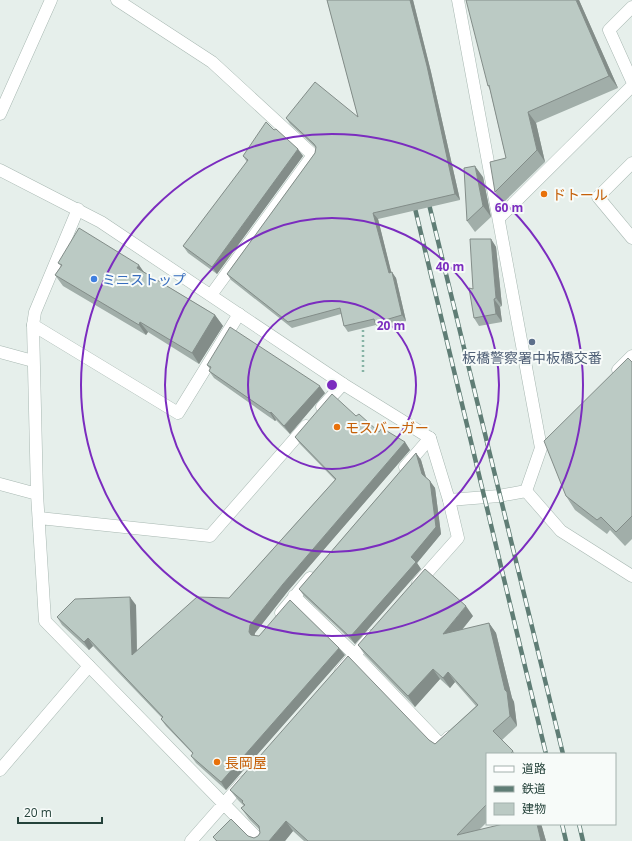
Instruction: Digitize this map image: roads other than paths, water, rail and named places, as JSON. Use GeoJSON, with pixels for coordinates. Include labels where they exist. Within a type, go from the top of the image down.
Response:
{"type":"FeatureCollection","features":[{"type":"Feature","properties":{"kind":"street"},"geometry":{"type":"LineString","coordinates":[[0,114],[51,0]]}},
{"type":"Feature","properties":{"kind":"street"},"geometry":{"type":"LineString","coordinates":[[117,0],[212,62],[314,155],[211,295]]}},
{"type":"Feature","properties":{"kind":"street"},"geometry":{"type":"LineString","coordinates":[[458,0],[541,448]]}},
{"type":"Feature","properties":{"kind":"street"},"geometry":{"type":"LineString","coordinates":[[632,8],[609,30],[632,81]]}},
{"type":"Feature","properties":{"kind":"street"},"geometry":{"type":"LineString","coordinates":[[499,218],[632,86]]}},
{"type":"Feature","properties":{"kind":"street"},"geometry":{"type":"LineString","coordinates":[[632,163],[598,197],[632,238]]}},
{"type":"Feature","properties":{"kind":"street"},"geometry":{"type":"LineString","coordinates":[[0,170],[101,222],[342,384],[430,438],[449,500],[458,538],[412,590]]}},
{"type":"Feature","properties":{"kind":"street"},"geometry":{"type":"LineString","coordinates":[[78,209],[35,312],[33,325],[37,494],[45,621],[260,841]]}},
{"type":"Feature","properties":{"kind":"street"},"geometry":{"type":"LineString","coordinates":[[33,325],[178,413],[239,314]]}},
{"type":"Feature","properties":{"kind":"street"},"geometry":{"type":"LineString","coordinates":[[0,352],[33,361]]}},
{"type":"Feature","properties":{"kind":"street"},"geometry":{"type":"LineString","coordinates":[[610,378],[632,356]]}},
{"type":"Feature","properties":{"kind":"street"},"geometry":{"type":"LineString","coordinates":[[39,518],[210,536],[342,384]]}},
{"type":"Feature","properties":{"kind":"street"},"geometry":{"type":"LineString","coordinates":[[526,491],[541,448],[551,437]]}},
{"type":"Feature","properties":{"kind":"street"},"geometry":{"type":"LineString","coordinates":[[400,473],[430,438]]}},
{"type":"Feature","properties":{"kind":"street"},"geometry":{"type":"LineString","coordinates":[[0,484],[37,494]]}},
{"type":"Feature","properties":{"kind":"street"},"geometry":{"type":"LineString","coordinates":[[449,500],[499,496],[526,491]]}},
{"type":"Feature","properties":{"kind":"street"},"geometry":{"type":"LineString","coordinates":[[526,491],[561,531],[632,576]]}},
{"type":"Feature","properties":{"kind":"street"},"geometry":{"type":"LineString","coordinates":[[275,620],[319,567]]}},
{"type":"Feature","properties":{"kind":"street"},"geometry":{"type":"LineString","coordinates":[[294,596],[355,655],[441,745],[458,728]]}},
{"type":"Feature","properties":{"kind":"street"},"geometry":{"type":"LineString","coordinates":[[334,678],[381,625]]}},
{"type":"Feature","properties":{"kind":"street"},"geometry":{"type":"LineString","coordinates":[[0,770],[89,666]]}},
{"type":"Feature","properties":{"kind":"street"},"geometry":{"type":"LineString","coordinates":[[191,841],[250,774]]}},
{"type":"Feature","properties":{"kind":"railway"},"geometry":{"type":"LineString","coordinates":[[427,196],[563,753]]}},
{"type":"Feature","properties":{"kind":"railway"},"geometry":{"type":"LineString","coordinates":[[413,200],[546,753]]}},
{"type":"Feature","properties":{"kind":"railway"},"geometry":{"type":"LineString","coordinates":[[562,825],[566,841]]}},
{"type":"Feature","properties":{"kind":"railway"},"geometry":{"type":"LineString","coordinates":[[579,825],[583,841]]}},
{"type":"Feature","properties":{"kind":"place","name":"ドトール"},"geometry":{"type":"Point","coordinates":[544,194]}},
{"type":"Feature","properties":{"kind":"place","name":"ミニストップ"},"geometry":{"type":"Point","coordinates":[94,279]}},
{"type":"Feature","properties":{"kind":"place","name":"板橋警察署中板橋交番"},"geometry":{"type":"Point","coordinates":[532,342]}},
{"type":"Feature","properties":{"kind":"place","name":"モスバーガー"},"geometry":{"type":"Point","coordinates":[337,427]}},
{"type":"Feature","properties":{"kind":"place","name":"長岡屋"},"geometry":{"type":"Point","coordinates":[217,762]}}]}
